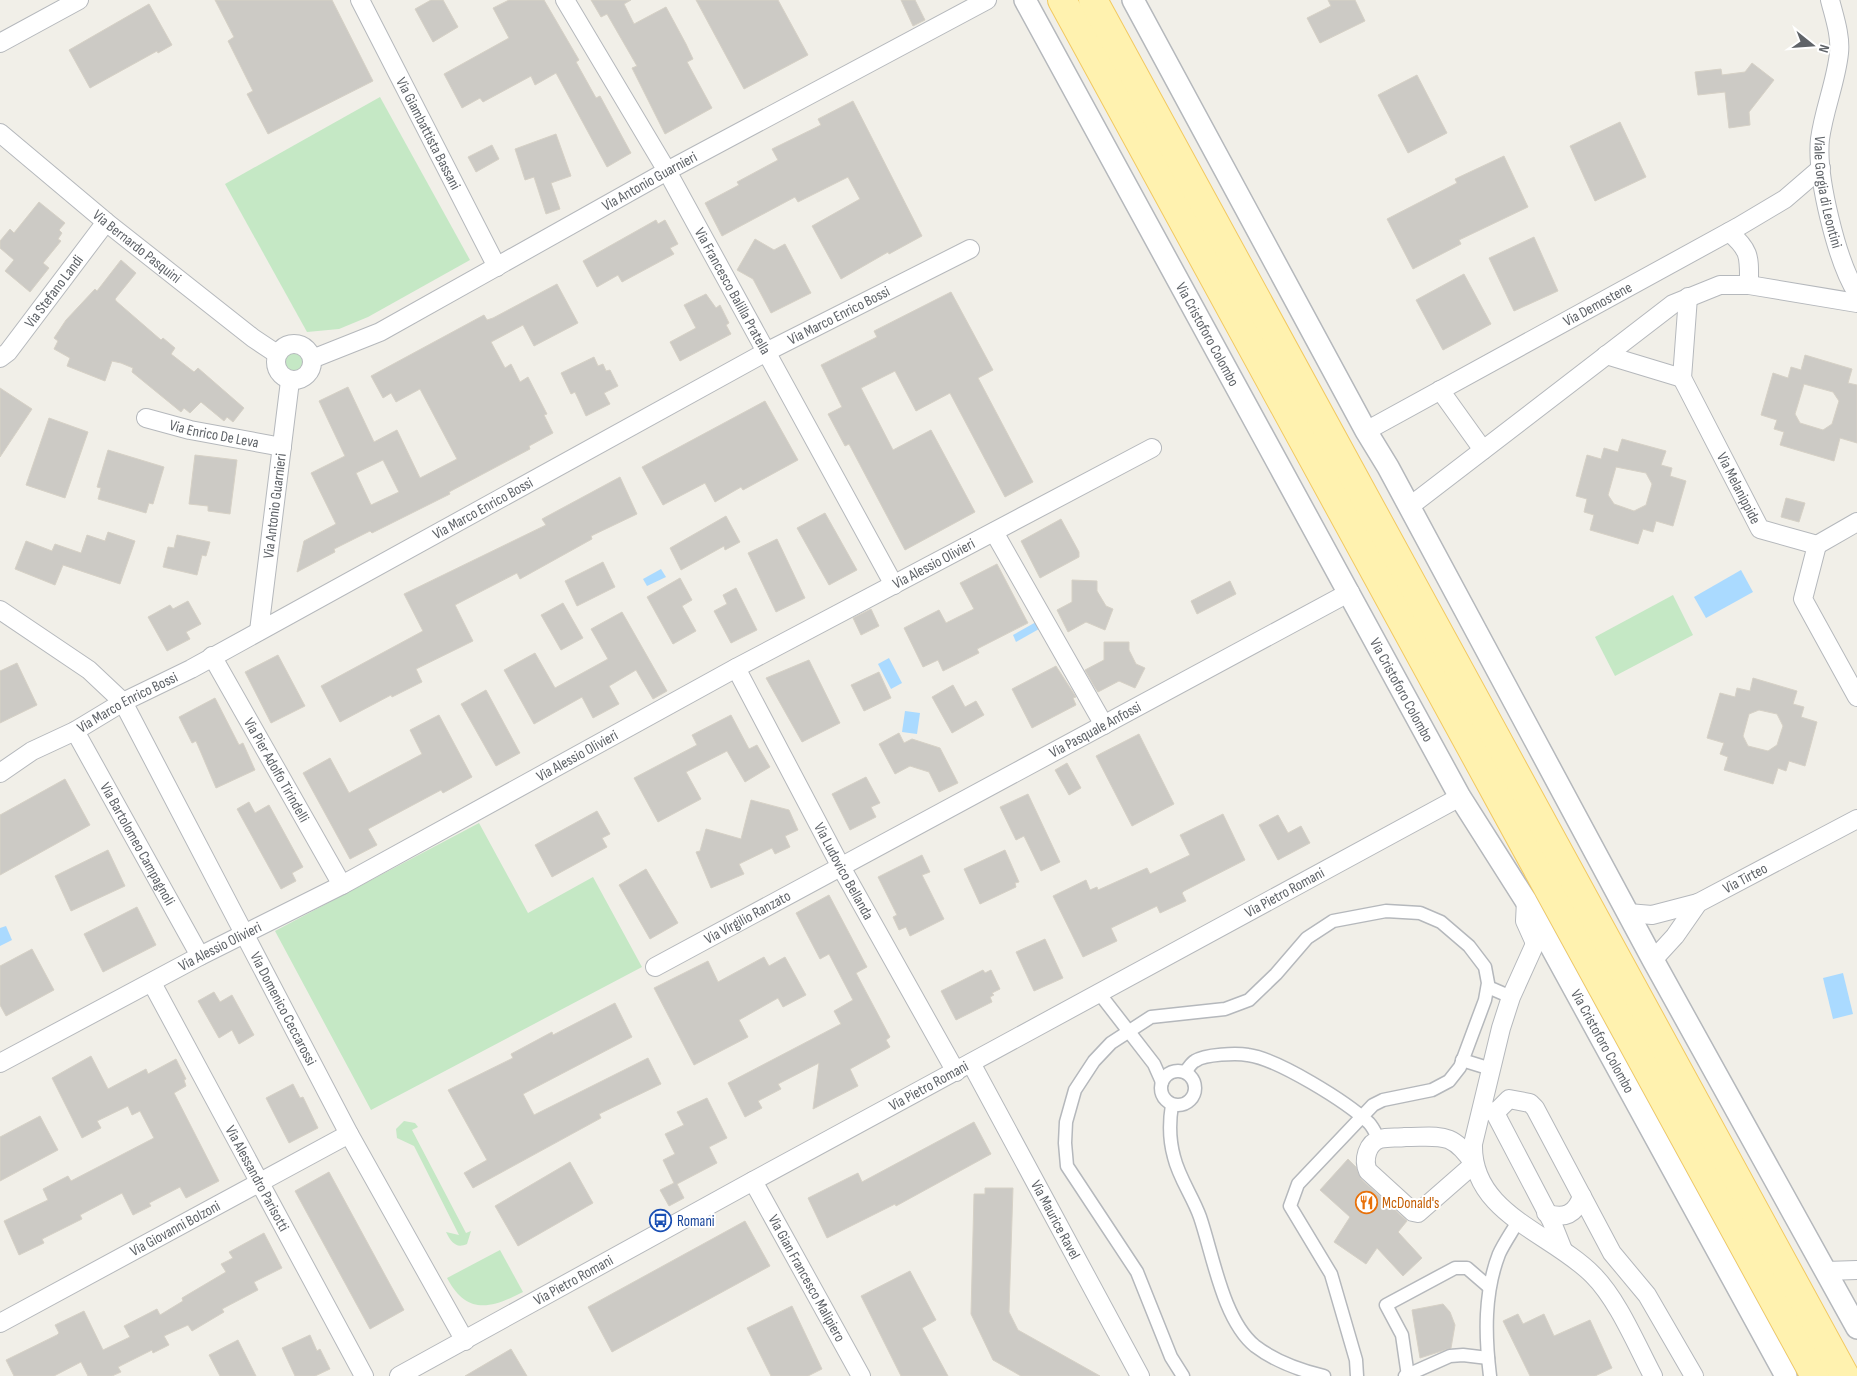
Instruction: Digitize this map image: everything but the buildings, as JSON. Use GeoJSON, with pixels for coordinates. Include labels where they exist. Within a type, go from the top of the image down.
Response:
{"type":"FeatureCollection","features":[{"type":"Feature","properties":{"kind":"main road","name":"Via Cristoforo Colombo"},"geometry":{"type":"LineString","coordinates":[[1062,0],[1815,1376]]}},
{"type":"Feature","properties":{"kind":"main road"},"geometry":{"type":"LineString","coordinates":[[1093,0],[1845,1376]]}},
{"type":"Feature","properties":{"kind":"street"},"geometry":{"type":"LineString","coordinates":[[0,43],[79,0]]}},
{"type":"Feature","properties":{"kind":"street","name":"Via Giambattista Bassani"},"geometry":{"type":"LineString","coordinates":[[360,0],[497,266]]}},
{"type":"Feature","properties":{"kind":"street","name":"Via Francesco Balilla Pratella"},"geometry":{"type":"LineString","coordinates":[[565,0],[668,170],[894,585]]}},
{"type":"Feature","properties":{"kind":"street","name":"Via Antonio Guarnieri"},"geometry":{"type":"LineString","coordinates":[[312,359],[380,332],[668,170],[986,0]]}},
{"type":"Feature","properties":{"kind":"street","name":"Via Cristoforo Colombo"},"geometry":{"type":"LineString","coordinates":[[1025,0],[1350,592],[1460,797],[1526,901],[1786,1376]]}},
{"type":"Feature","properties":{"kind":"street"},"geometry":{"type":"LineString","coordinates":[[1133,0],[1653,960],[1826,1271],[1855,1315]]}},
{"type":"Feature","properties":{"kind":"street","name":"Viale Gorgia di Leontini"},"geometry":{"type":"LineString","coordinates":[[1830,0],[1836,25],[1839,52],[1820,140],[1821,168],[1834,234],[1849,280],[1857,293]]}},
{"type":"Feature","properties":{"kind":"street","name":"Via Bernardo Pasquini"},"geometry":{"type":"LineString","coordinates":[[0,133],[106,222],[253,338],[277,354]]}},
{"type":"Feature","properties":{"kind":"street","name":"Via Demostene"},"geometry":{"type":"LineString","coordinates":[[1366,431],[1729,232],[1784,199],[1821,168]]}},
{"type":"Feature","properties":{"kind":"street","name":"Via Stefano Landi"},"geometry":{"type":"LineString","coordinates":[[0,358],[8,352],[106,222]]}},
{"type":"Feature","properties":{"kind":"street"},"geometry":{"type":"LineString","coordinates":[[1729,232],[1744,244],[1749,260],[1749,285]]}},
{"type":"Feature","properties":{"kind":"street","name":"Via Marco Enrico Bossi"},"geometry":{"type":"LineString","coordinates":[[0,773],[32,751],[75,731],[123,702],[191,669],[766,352],[970,249]]}},
{"type":"Feature","properties":{"kind":"street"},"geometry":{"type":"LineString","coordinates":[[1409,507],[1673,304],[1688,297],[1720,285],[1749,285],[1857,303]]}},
{"type":"Feature","properties":{"kind":"street"},"geometry":{"type":"LineString","coordinates":[[1606,355],[1682,378],[1688,297]]}},
{"type":"Feature","properties":{"kind":"street"},"geometry":{"type":"LineString","coordinates":[[298,344],[310,352],[312,359],[309,373],[304,378],[290,380],[278,372],[275,366],[277,354],[284,346],[298,344]]}},
{"type":"Feature","properties":{"kind":"street","name":"Via Melanippide"},"geometry":{"type":"LineString","coordinates":[[1682,378],[1760,529],[1817,545]]}},
{"type":"Feature","properties":{"kind":"street","name":"Via Antonio Guarnieri"},"geometry":{"type":"LineString","coordinates":[[259,631],[290,380]]}},
{"type":"Feature","properties":{"kind":"street"},"geometry":{"type":"LineString","coordinates":[[1440,390],[1483,450]]}},
{"type":"Feature","properties":{"kind":"street","name":"Via Enrico De Leva"},"geometry":{"type":"LineString","coordinates":[[146,418],[190,430],[282,447]]}},
{"type":"Feature","properties":{"kind":"street","name":"Via Alessio Olivieri"},"geometry":{"type":"LineString","coordinates":[[0,1063],[200,956],[342,885],[736,668],[1152,448]]}},
{"type":"Feature","properties":{"kind":"street"},"geometry":{"type":"LineString","coordinates":[[1857,522],[1817,545],[1803,599],[1857,697]]}},
{"type":"Feature","properties":{"kind":"street"},"geometry":{"type":"LineString","coordinates":[[994,532],[1104,725]]}},
{"type":"Feature","properties":{"kind":"street","name":"Via Pasquale Anfossi"},"geometry":{"type":"LineString","coordinates":[[841,867],[1350,592]]}},
{"type":"Feature","properties":{"kind":"street","name":"Via Domenico Ceccarossi"},"geometry":{"type":"LineString","coordinates":[[0,610],[89,670],[123,702],[349,1134],[465,1342]]}},
{"type":"Feature","properties":{"kind":"street","name":"Via Pier Adolfo Tirindelli"},"geometry":{"type":"LineString","coordinates":[[212,656],[342,885]]}},
{"type":"Feature","properties":{"kind":"street","name":"Via Ludovico Bellanda"},"geometry":{"type":"LineString","coordinates":[[736,668],[841,867],[963,1068]]}},
{"type":"Feature","properties":{"kind":"street","name":"Via Bartolomeo Campagnoli"},"geometry":{"type":"LineString","coordinates":[[75,731],[200,956]]}},
{"type":"Feature","properties":{"kind":"street","name":"Via Pietro Romani"},"geometry":{"type":"LineString","coordinates":[[399,1376],[465,1342],[753,1181],[1460,797]]}},
{"type":"Feature","properties":{"kind":"street","name":"Via Tirteo"},"geometry":{"type":"LineString","coordinates":[[1653,960],[1675,936],[1698,903],[1857,818]]}},
{"type":"Feature","properties":{"kind":"street","name":"Via Virgilio Ranzato"},"geometry":{"type":"LineString","coordinates":[[655,967],[841,867]]}},
{"type":"Feature","properties":{"kind":"street"},"geometry":{"type":"LineString","coordinates":[[1474,1164],[1473,1144],[1488,1111],[1491,1069],[1511,997],[1534,946],[1534,941],[1525,922],[1526,901]]}},
{"type":"Feature","properties":{"kind":"street"},"geometry":{"type":"LineString","coordinates":[[1628,913],[1652,915],[1698,903]]}},
{"type":"Feature","properties":{"kind":"street"},"geometry":{"type":"LineString","coordinates":[[1183,1376],[1170,1357],[1137,1272],[1067,1166],[1064,1143],[1066,1122],[1075,1090],[1094,1062],[1111,1043],[1150,1017],[1225,1009],[1249,1000],[1276,974],[1307,938],[1333,921],[1386,911],[1420,913],[1441,922],[1469,946],[1485,967],[1488,987],[1485,1000],[1462,1060],[1449,1081],[1432,1090],[1383,1100],[1373,1105],[1360,1116],[1298,1184],[1290,1206],[1331,1274],[1356,1360],[1357,1376]]}},
{"type":"Feature","properties":{"kind":"street","name":"Via Alessandro Parisotti"},"geometry":{"type":"LineString","coordinates":[[152,982],[364,1376]]}},
{"type":"Feature","properties":{"kind":"street"},"geometry":{"type":"LineString","coordinates":[[1488,987],[1511,997]]}},
{"type":"Feature","properties":{"kind":"street"},"geometry":{"type":"LineString","coordinates":[[1099,994],[1154,1064],[1162,1082],[1161,1093],[1172,1105],[1184,1105],[1193,1098],[1196,1086],[1190,1075],[1185,1072],[1174,1072],[1162,1082]]}},
{"type":"Feature","properties":{"kind":"street"},"geometry":{"type":"LineString","coordinates":[[1185,1072],[1196,1060],[1218,1055],[1248,1054],[1269,1061],[1313,1084],[1360,1116],[1371,1125],[1379,1140]]}},
{"type":"Feature","properties":{"kind":"street"},"geometry":{"type":"LineString","coordinates":[[1462,1060],[1491,1069]]}},
{"type":"Feature","properties":{"kind":"street","name":"Via Maurice Ravel"},"geometry":{"type":"LineString","coordinates":[[963,1068],[1140,1376]]}},
{"type":"Feature","properties":{"kind":"street"},"geometry":{"type":"LineString","coordinates":[[1488,1111],[1509,1099],[1530,1103],[1612,1253],[1648,1295],[1694,1376]]}},
{"type":"Feature","properties":{"kind":"street"},"geometry":{"type":"LineString","coordinates":[[1172,1105],[1169,1129],[1174,1159],[1200,1216],[1212,1259],[1237,1325],[1254,1345],[1293,1368],[1324,1376]]}},
{"type":"Feature","properties":{"kind":"street"},"geometry":{"type":"LineString","coordinates":[[1488,1111],[1546,1213],[1564,1250]]}},
{"type":"Feature","properties":{"kind":"street","name":"Via Giovanni Bolzoni"},"geometry":{"type":"LineString","coordinates":[[0,1324],[349,1134]]}},
{"type":"Feature","properties":{"kind":"street"},"geometry":{"type":"LineString","coordinates":[[1474,1164],[1422,1211],[1413,1212],[1368,1171],[1365,1164],[1370,1146],[1379,1140],[1444,1137],[1463,1147],[1474,1164],[1484,1188],[1501,1209],[1564,1250],[1592,1274],[1606,1290],[1652,1376]]}},
{"type":"Feature","properties":{"kind":"street","name":"Via Gian Francesco Malipiero"},"geometry":{"type":"LineString","coordinates":[[753,1181],[860,1376]]}},
{"type":"Feature","properties":{"kind":"street"},"geometry":{"type":"LineString","coordinates":[[1546,1213],[1555,1217],[1569,1214],[1579,1205],[1582,1196]]}},
{"type":"Feature","properties":{"kind":"street"},"geometry":{"type":"LineString","coordinates":[[1490,1376],[1486,1342],[1489,1287],[1500,1253],[1518,1221]]}},
{"type":"Feature","properties":{"kind":"street"},"geometry":{"type":"LineString","coordinates":[[1488,1358],[1463,1355],[1450,1356],[1407,1376],[1402,1335],[1386,1305],[1455,1268],[1467,1268],[1489,1287]]}},
{"type":"Feature","properties":{"kind":"street"},"geometry":{"type":"LineString","coordinates":[[1826,1271],[1857,1270]]}},
{"type":"Feature","properties":{"kind":"green space"},"geometry":{"type":"Polygon","coordinates":[[[380,97],[470,260],[368,317],[339,329],[307,332],[225,184],[380,97]]]}},
{"type":"Feature","properties":{"kind":"green space"},"geometry":{"type":"Polygon","coordinates":[[[294,352],[302,355],[305,363],[302,371],[294,374],[286,371],[283,363],[286,355],[294,352]]]}},
{"type":"Feature","properties":{"kind":"green space"},"geometry":{"type":"Polygon","coordinates":[[[1673,595],[1693,635],[1615,676],[1595,637],[1673,595]]]}},
{"type":"Feature","properties":{"kind":"green space"},"geometry":{"type":"Polygon","coordinates":[[[479,823],[528,913],[593,877],[642,967],[371,1110],[275,931],[479,823]]]}},
{"type":"Feature","properties":{"kind":"green space"},"geometry":{"type":"Polygon","coordinates":[[[404,1121],[415,1123],[418,1127],[412,1130],[466,1233],[471,1231],[467,1244],[460,1246],[454,1244],[450,1239],[446,1232],[459,1235],[414,1146],[397,1138],[396,1129],[404,1121]]]}},
{"type":"Feature","properties":{"kind":"green space"},"geometry":{"type":"Polygon","coordinates":[[[500,1250],[523,1292],[490,1305],[471,1303],[463,1298],[447,1278],[500,1250]]]}},
{"type":"Feature","properties":{"kind":"water"},"geometry":{"type":"Polygon","coordinates":[[[661,569],[666,577],[647,586],[643,579],[661,569]]]}},
{"type":"Feature","properties":{"kind":"water"},"geometry":{"type":"Polygon","coordinates":[[[1741,570],[1753,592],[1706,618],[1694,597],[1741,570]]]}},
{"type":"Feature","properties":{"kind":"water"},"geometry":{"type":"Polygon","coordinates":[[[1036,622],[1039,629],[1016,642],[1013,635],[1036,622]]]}},
{"type":"Feature","properties":{"kind":"water"},"geometry":{"type":"Polygon","coordinates":[[[889,658],[902,683],[891,689],[878,664],[889,658]]]}},
{"type":"Feature","properties":{"kind":"water"},"geometry":{"type":"Polygon","coordinates":[[[905,711],[920,713],[917,734],[902,732],[905,711]]]}},
{"type":"Feature","properties":{"kind":"water"},"geometry":{"type":"Polygon","coordinates":[[[6,926],[12,940],[0,946],[0,928],[6,926]]]}},
{"type":"Feature","properties":{"kind":"water"},"geometry":{"type":"Polygon","coordinates":[[[1843,973],[1853,1014],[1833,1019],[1823,978],[1843,973]]]}},
{"type":"Feature","properties":{"kind":"place","name":"McDonald's"},"geometry":{"type":"Point","coordinates":[1366,1203]}},
{"type":"Feature","properties":{"kind":"place","name":"Romani"},"geometry":{"type":"Point","coordinates":[661,1221]}}]}
